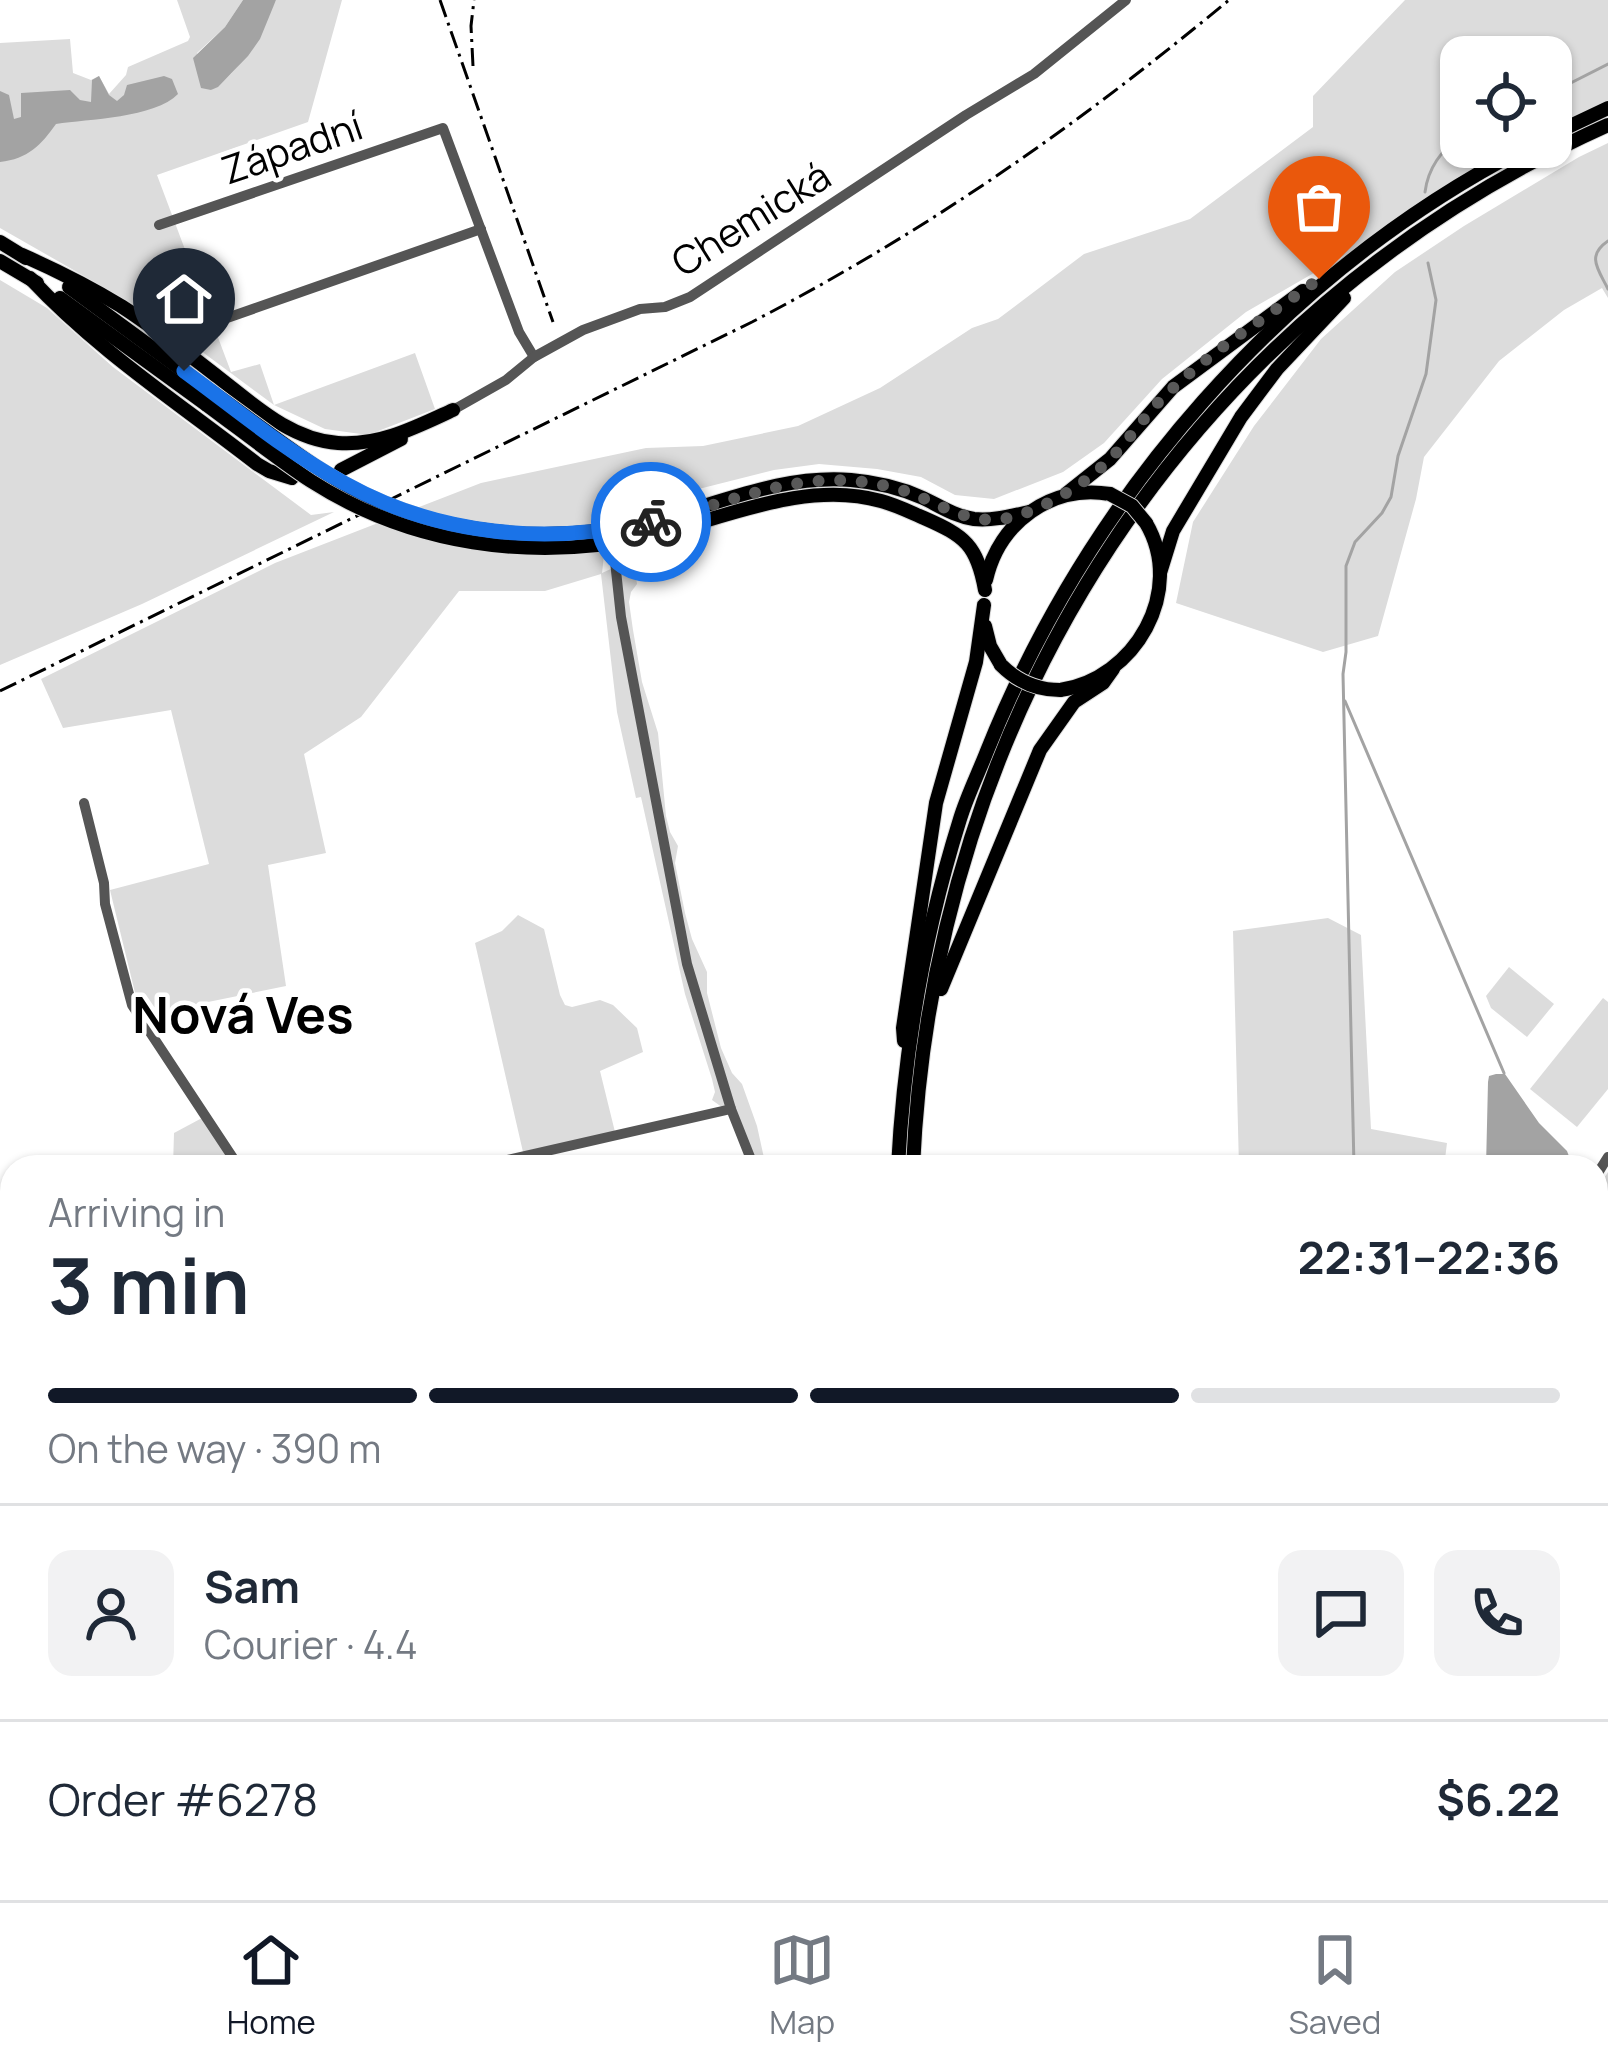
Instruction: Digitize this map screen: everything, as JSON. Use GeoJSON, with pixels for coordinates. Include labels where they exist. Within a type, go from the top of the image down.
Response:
{"type":"FeatureCollection","features":[{"type":"Feature","properties":{"kind":"main road"},"geometry":{"type":"LineString","coordinates":[[1572,125],[1608,108]]}},
{"type":"Feature","properties":{"kind":"main road"},"geometry":{"type":"LineString","coordinates":[[913,1155],[913,1068],[944,931],[976,820],[1021,706],[1063,623],[1142,500],[1225,397],[1302,322],[1394,248],[1508,174],[1608,125]]}},
{"type":"Feature","properties":{"kind":"main road"},"geometry":{"type":"LineString","coordinates":[[900,1155],[931,927],[961,816],[1008,700],[1050,617],[1132,491],[1218,384],[1293,310],[1359,256],[1492,168]]}},
{"type":"Feature","properties":{"kind":"main road"},"geometry":{"type":"LineString","coordinates":[[0,242],[120,306],[293,431],[333,443],[372,442],[453,410]]}},
{"type":"Feature","properties":{"kind":"main road"},"geometry":{"type":"LineString","coordinates":[[913,1068],[928,1055],[944,981],[1040,749],[1074,702],[1103,683],[1144,633],[1154,612],[1173,531],[1241,418],[1277,369],[1394,248]]}},
{"type":"Feature","properties":{"kind":"main road"},"geometry":{"type":"LineString","coordinates":[[22,255],[211,400]]}},
{"type":"Feature","properties":{"kind":"main road"},"geometry":{"type":"LineString","coordinates":[[645,530],[779,486],[829,479],[891,487],[970,519],[1028,512],[1066,494],[1110,459],[1157,403],[1199,366],[1319,279],[1359,256]]}},
{"type":"Feature","properties":{"kind":"main road"},"geometry":{"type":"LineString","coordinates":[[0,261],[322,471],[384,503],[483,530],[580,534],[645,530],[797,498],[860,496],[894,505],[960,537],[976,553],[986,635],[1001,665],[1024,682],[1060,691],[1083,686],[1113,669]]}},
{"type":"Feature","properties":{"kind":"main road"},"geometry":{"type":"LineString","coordinates":[[30,278],[175,403],[268,471],[292,478]]}},
{"type":"Feature","properties":{"kind":"main road"},"geometry":{"type":"LineString","coordinates":[[341,470],[453,410]]}},
{"type":"Feature","properties":{"kind":"main road"},"geometry":{"type":"LineString","coordinates":[[1066,494],[1087,492],[1124,499],[1157,544],[1160,573]]}},
{"type":"Feature","properties":{"kind":"main road"},"geometry":{"type":"LineString","coordinates":[[913,1068],[903,1028],[928,841],[976,662],[994,556],[1028,512]]}},
{"type":"Feature","properties":{"kind":"street","name":"Chemická"},"geometry":{"type":"LineString","coordinates":[[453,410],[583,330],[690,297],[1034,74],[1126,0]]}},
{"type":"Feature","properties":{"kind":"street","name":"Západní"},"geometry":{"type":"LineString","coordinates":[[159,224],[443,128],[481,229]]}},
{"type":"Feature","properties":{"kind":"street"},"geometry":{"type":"LineString","coordinates":[[227,318],[481,229],[518,332],[534,357]]}},
{"type":"Feature","properties":{"kind":"street"},"geometry":{"type":"LineString","coordinates":[[614,552],[621,616],[687,964],[749,1155]]}},
{"type":"Feature","properties":{"kind":"street"},"geometry":{"type":"LineString","coordinates":[[84,803],[131,1005],[231,1155]]}},
{"type":"Feature","properties":{"kind":"street"},"geometry":{"type":"LineString","coordinates":[[530,1155],[731,1109]]}},
{"type":"Feature","properties":{"kind":"shaded area"},"geometry":{"type":"Polygon","coordinates":[[[177,0],[243,0],[225,27],[197,53],[211,90],[242,61],[276,0],[342,0],[308,122],[157,175],[231,372],[260,364],[274,405],[154,316],[0,228],[0,43],[70,39],[73,73],[91,80],[99,76],[109,94],[128,67],[188,41],[177,0]]]}},
{"type":"Feature","properties":{"kind":"shaded area"},"geometry":{"type":"Polygon","coordinates":[[[243,0],[276,0],[248,56],[218,87],[201,88],[193,58],[225,27],[243,0]]]}},
{"type":"Feature","properties":{"kind":"shaded area"},"geometry":{"type":"Polygon","coordinates":[[[1405,0],[1608,0],[1608,100],[1572,116],[1572,36],[1440,36],[1440,168],[1475,168],[1352,251],[1246,312],[1162,379],[1104,443],[1063,472],[994,499],[955,495],[921,477],[877,469],[819,464],[774,470],[667,497],[606,537],[602,573],[633,559],[637,584],[629,602],[633,630],[658,733],[666,816],[678,846],[675,863],[685,913],[707,972],[707,993],[721,1048],[742,1084],[763,1155],[749,1155],[733,1115],[712,1100],[712,1079],[685,994],[617,712],[601,574],[545,591],[459,591],[361,717],[304,754],[326,853],[268,865],[286,986],[149,1014],[137,1001],[110,890],[209,864],[171,710],[63,728],[41,679],[275,563],[481,483],[646,448],[703,446],[798,426],[880,388],[972,328],[998,319],[1084,254],[1190,219],[1313,127],[1313,96],[1405,0]]]}},
{"type":"Feature","properties":{"kind":"shaded area"},"geometry":{"type":"Polygon","coordinates":[[[99,76],[117,101],[127,85],[164,76],[172,79],[178,94],[138,113],[56,124],[33,150],[0,162],[0,91],[9,95],[14,119],[21,117],[21,93],[70,90],[80,100],[91,102],[92,80],[99,76]]]}},
{"type":"Feature","properties":{"kind":"shaded area"},"geometry":{"type":"Polygon","coordinates":[[[1608,143],[1608,298],[1602,288],[1564,310],[1499,361],[1424,457],[1378,636],[1323,652],[1176,603],[1193,522],[1254,426],[1321,339],[1395,272],[1561,168],[1572,168],[1572,161],[1608,143]]]}},
{"type":"Feature","properties":{"kind":"shaded area"},"geometry":{"type":"Polygon","coordinates":[[[0,280],[47,308],[113,367],[311,515],[334,512],[142,604],[0,665],[0,280]]]}},
{"type":"Feature","properties":{"kind":"shaded area"},"geometry":{"type":"Polygon","coordinates":[[[415,353],[435,409],[368,435],[325,429],[274,405],[415,353]]]}},
{"type":"Feature","properties":{"kind":"shaded area"},"geometry":{"type":"Polygon","coordinates":[[[518,915],[544,929],[565,1005],[600,1000],[613,1005],[637,1028],[643,1052],[600,1071],[615,1132],[523,1152],[475,943],[502,931],[518,915]]]}},
{"type":"Feature","properties":{"kind":"shaded area"},"geometry":{"type":"Polygon","coordinates":[[[1328,918],[1361,935],[1371,1129],[1447,1143],[1446,1155],[1239,1155],[1233,931],[1328,918]]]}},
{"type":"Feature","properties":{"kind":"shaded area"},"geometry":{"type":"Polygon","coordinates":[[[1509,967],[1554,1004],[1527,1037],[1491,1008],[1486,996],[1509,967]]]}},
{"type":"Feature","properties":{"kind":"shaded area"},"geometry":{"type":"Polygon","coordinates":[[[1603,998],[1608,1002],[1608,1089],[1577,1127],[1530,1089],[1603,998]]]}},
{"type":"Feature","properties":{"kind":"shaded area"},"geometry":{"type":"Polygon","coordinates":[[[1505,1074],[1568,1155],[1486,1155],[1489,1076],[1505,1074]]]}},
{"type":"Feature","properties":{"kind":"shaded area"},"geometry":{"type":"Polygon","coordinates":[[[202,1118],[226,1155],[173,1155],[174,1133],[202,1118]]]}},
{"type":"Feature","properties":{"kind":"waterway"},"geometry":{"type":"LineString","coordinates":[[1572,82],[1608,64]]}},
{"type":"Feature","properties":{"kind":"waterway"},"geometry":{"type":"LineString","coordinates":[[1425,192],[1440,156]]}},
{"type":"Feature","properties":{"kind":"waterway"},"geometry":{"type":"LineString","coordinates":[[1608,241],[1596,258],[1608,289]]}},
{"type":"Feature","properties":{"kind":"waterway"},"geometry":{"type":"LineString","coordinates":[[1354,1155],[1343,674],[1346,566],[1355,542],[1391,497],[1398,456],[1426,374],[1436,300],[1428,263]]}},
{"type":"Feature","properties":{"kind":"waterway"},"geometry":{"type":"LineString","coordinates":[[1345,701],[1504,1073]]}},
{"type":"Feature","properties":{"kind":"railway"},"geometry":{"type":"LineString","coordinates":[[440,0],[553,322]]}},
{"type":"Feature","properties":{"kind":"railway"},"geometry":{"type":"LineString","coordinates":[[473,66],[474,0]]}},
{"type":"Feature","properties":{"kind":"railway"},"geometry":{"type":"LineString","coordinates":[[0,691],[817,287],[999,174],[1115,91],[1229,0]]}},
{"type":"Feature","properties":{"kind":"way so far"},"geometry":{"type":"LineString","coordinates":[[651,522],[758,491],[829,479],[891,487],[970,519],[1028,512],[1066,494],[1097,471],[1173,387],[1319,279]]}},
{"type":"Feature","properties":{"kind":"district","name":"Nová Ves"},"geometry":{"type":"Point","coordinates":[243,1015]}},
{"type":"Feature","properties":{"kind":"route"},"geometry":{"type":"LineString","coordinates":[[184,371],[322,471],[417,515],[511,534],[580,534],[651,522]]}}]}
